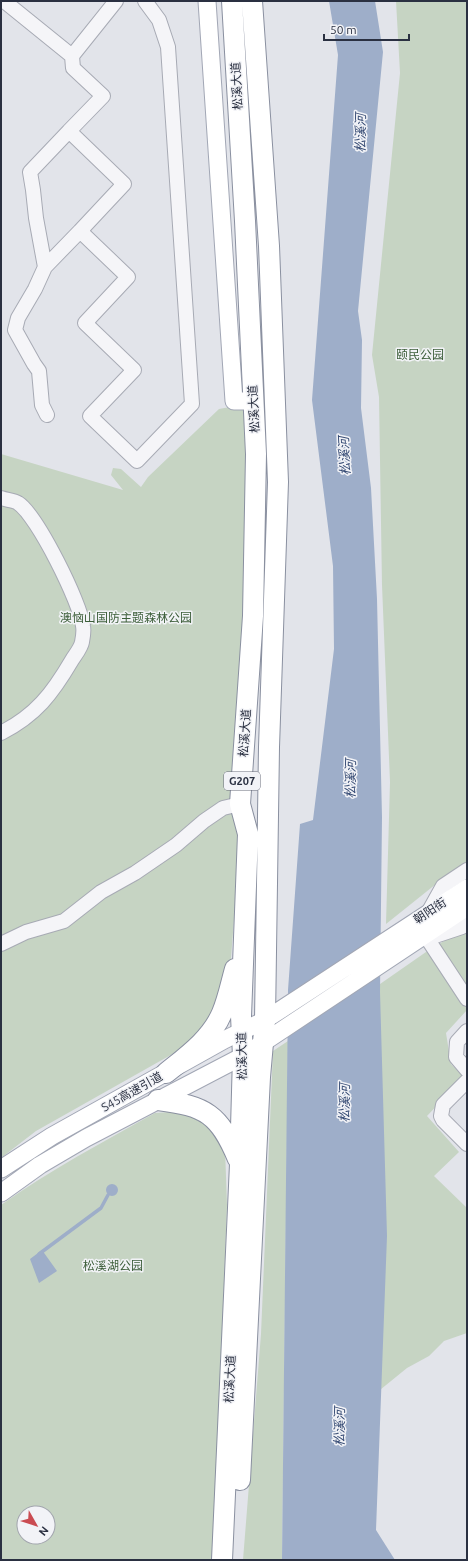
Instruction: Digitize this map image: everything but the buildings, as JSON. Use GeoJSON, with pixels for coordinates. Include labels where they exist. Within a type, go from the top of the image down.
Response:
{"type":"FeatureCollection","features":[{"type":"Feature","properties":{"kind":"highway","name":"松溪大道"},"geometry":{"type":"LineString","coordinates":[[222,1560],[240,1164],[243,1056],[241,1031],[248,834],[240,804],[253,616],[256,454],[232,1]]}},
{"type":"Feature","properties":{"kind":"highway","name":"松溪大道"},"geometry":{"type":"LineString","coordinates":[[236,1560],[260,1077],[263,1043],[273,1025],[269,747],[278,482],[269,246],[252,1]]}},
{"type":"Feature","properties":{"kind":"highway"},"geometry":{"type":"LineString","coordinates":[[166,1073],[200,1044],[218,1023],[225,1007],[244,928]]}},
{"type":"Feature","properties":{"kind":"highway"},"geometry":{"type":"LineString","coordinates":[[158,1100],[194,1106],[212,1117],[227,1136],[240,1164]]}},
{"type":"Feature","properties":{"kind":"main road"},"geometry":{"type":"LineString","coordinates":[[207,1],[234,401],[254,401]]}},
{"type":"Feature","properties":{"kind":"main road","name":"朝阳街"},"geometry":{"type":"LineString","coordinates":[[273,1025],[282,1009],[467,888]]}},
{"type":"Feature","properties":{"kind":"main road","name":"朝阳街"},"geometry":{"type":"LineString","coordinates":[[273,1025],[397,954],[467,907]]}},
{"type":"Feature","properties":{"kind":"main road","name":"S45高速引道"},"geometry":{"type":"LineString","coordinates":[[1,1169],[52,1136],[241,1031],[273,1025]]}},
{"type":"Feature","properties":{"kind":"main road","name":"S45高速引道"},"geometry":{"type":"LineString","coordinates":[[1,1193],[40,1165],[86,1138],[243,1056],[263,1043]]}},
{"type":"Feature","properties":{"kind":"street"},"geometry":{"type":"LineString","coordinates":[[45,267],[36,218],[30,172],[103,96],[73,68],[72,56],[116,1]]}},
{"type":"Feature","properties":{"kind":"street"},"geometry":{"type":"LineString","coordinates":[[80,231],[128,277],[85,323],[134,370],[90,416],[137,461],[192,404],[168,47],[158,20],[145,1]]}},
{"type":"Feature","properties":{"kind":"street"},"geometry":{"type":"LineString","coordinates":[[10,3],[72,56]]}},
{"type":"Feature","properties":{"kind":"street"},"geometry":{"type":"LineString","coordinates":[[47,415],[42,405],[39,371],[15,330],[18,318],[35,289],[45,267],[124,184],[69,131]]}},
{"type":"Feature","properties":{"kind":"street"},"geometry":{"type":"LineString","coordinates":[[1,498],[18,503],[27,511],[51,546],[77,604],[83,626],[82,643],[62,678],[39,707],[17,725],[1,733]]}},
{"type":"Feature","properties":{"kind":"street"},"geometry":{"type":"LineString","coordinates":[[1,944],[26,932],[64,921],[101,892],[135,873],[176,845],[204,821],[223,808],[240,804]]}},
{"type":"Feature","properties":{"kind":"street"},"geometry":{"type":"LineString","coordinates":[[428,913],[443,886],[467,870]]}},
{"type":"Feature","properties":{"kind":"street"},"geometry":{"type":"LineString","coordinates":[[467,924],[462,927],[422,938],[467,999]]}},
{"type":"Feature","properties":{"kind":"street"},"geometry":{"type":"LineString","coordinates":[[467,1032],[457,1042],[456,1057],[467,1070]]}},
{"type":"Feature","properties":{"kind":"street"},"geometry":{"type":"LineString","coordinates":[[467,1081],[443,1105],[441,1116],[443,1120],[467,1144]]}},
{"type":"Feature","properties":{"kind":"green space","name":"颐民公园"},"geometry":{"type":"Polygon","coordinates":[[[396,1],[467,1],[467,864],[436,884],[386,924],[390,782],[382,585],[379,397],[372,355],[400,73],[396,1]]]}},
{"type":"Feature","properties":{"kind":"green space","name":"澳恼山国防主题森林公园"},"geometry":{"type":"Polygon","coordinates":[[[257,402],[246,764],[230,971],[218,1011],[192,1043],[36,1131],[1,1158],[1,454],[123,490],[111,475],[113,468],[121,469],[141,487],[148,477],[219,409],[257,402]]]}},
{"type":"Feature","properties":{"kind":"green space"},"geometry":{"type":"Polygon","coordinates":[[[467,927],[467,1010],[446,1033],[451,1064],[464,1077],[427,1116],[459,1152],[434,1176],[467,1208],[467,1333],[444,1341],[429,1356],[407,1368],[375,1394],[370,991],[426,952],[467,927]]]}},
{"type":"Feature","properties":{"kind":"green space"},"geometry":{"type":"Polygon","coordinates":[[[288,1041],[282,1560],[243,1560],[261,1334],[273,1051],[288,1041]]]}},
{"type":"Feature","properties":{"kind":"green space","name":"松溪湖公园"},"geometry":{"type":"Polygon","coordinates":[[[170,1112],[186,1114],[210,1125],[225,1148],[227,1205],[222,1336],[224,1374],[216,1560],[1,1560],[1,1205],[58,1168],[155,1113],[170,1112]]]}},
{"type":"Feature","properties":{"kind":"water","name":"松溪河"},"geometry":{"type":"Polygon","coordinates":[[[329,1],[375,1],[383,52],[358,311],[362,340],[361,408],[371,488],[377,599],[382,817],[380,992],[387,1236],[376,1530],[395,1560],[282,1560],[288,990],[300,824],[313,820],[334,649],[333,566],[312,400],[338,55],[329,1]]]}},
{"type":"Feature","properties":{"kind":"water"},"geometry":{"type":"Polygon","coordinates":[[[112,1184],[116,1186],[118,1190],[116,1194],[112,1196],[108,1194],[106,1190],[108,1186],[112,1184]]]}},
{"type":"Feature","properties":{"kind":"water"},"geometry":{"type":"Polygon","coordinates":[[[42,1250],[57,1271],[39,1283],[30,1259],[42,1250]]]}},
{"type":"Feature","properties":{"kind":"waterway"},"geometry":{"type":"LineString","coordinates":[[39,1254],[101,1208],[108,1195]]}}]}
